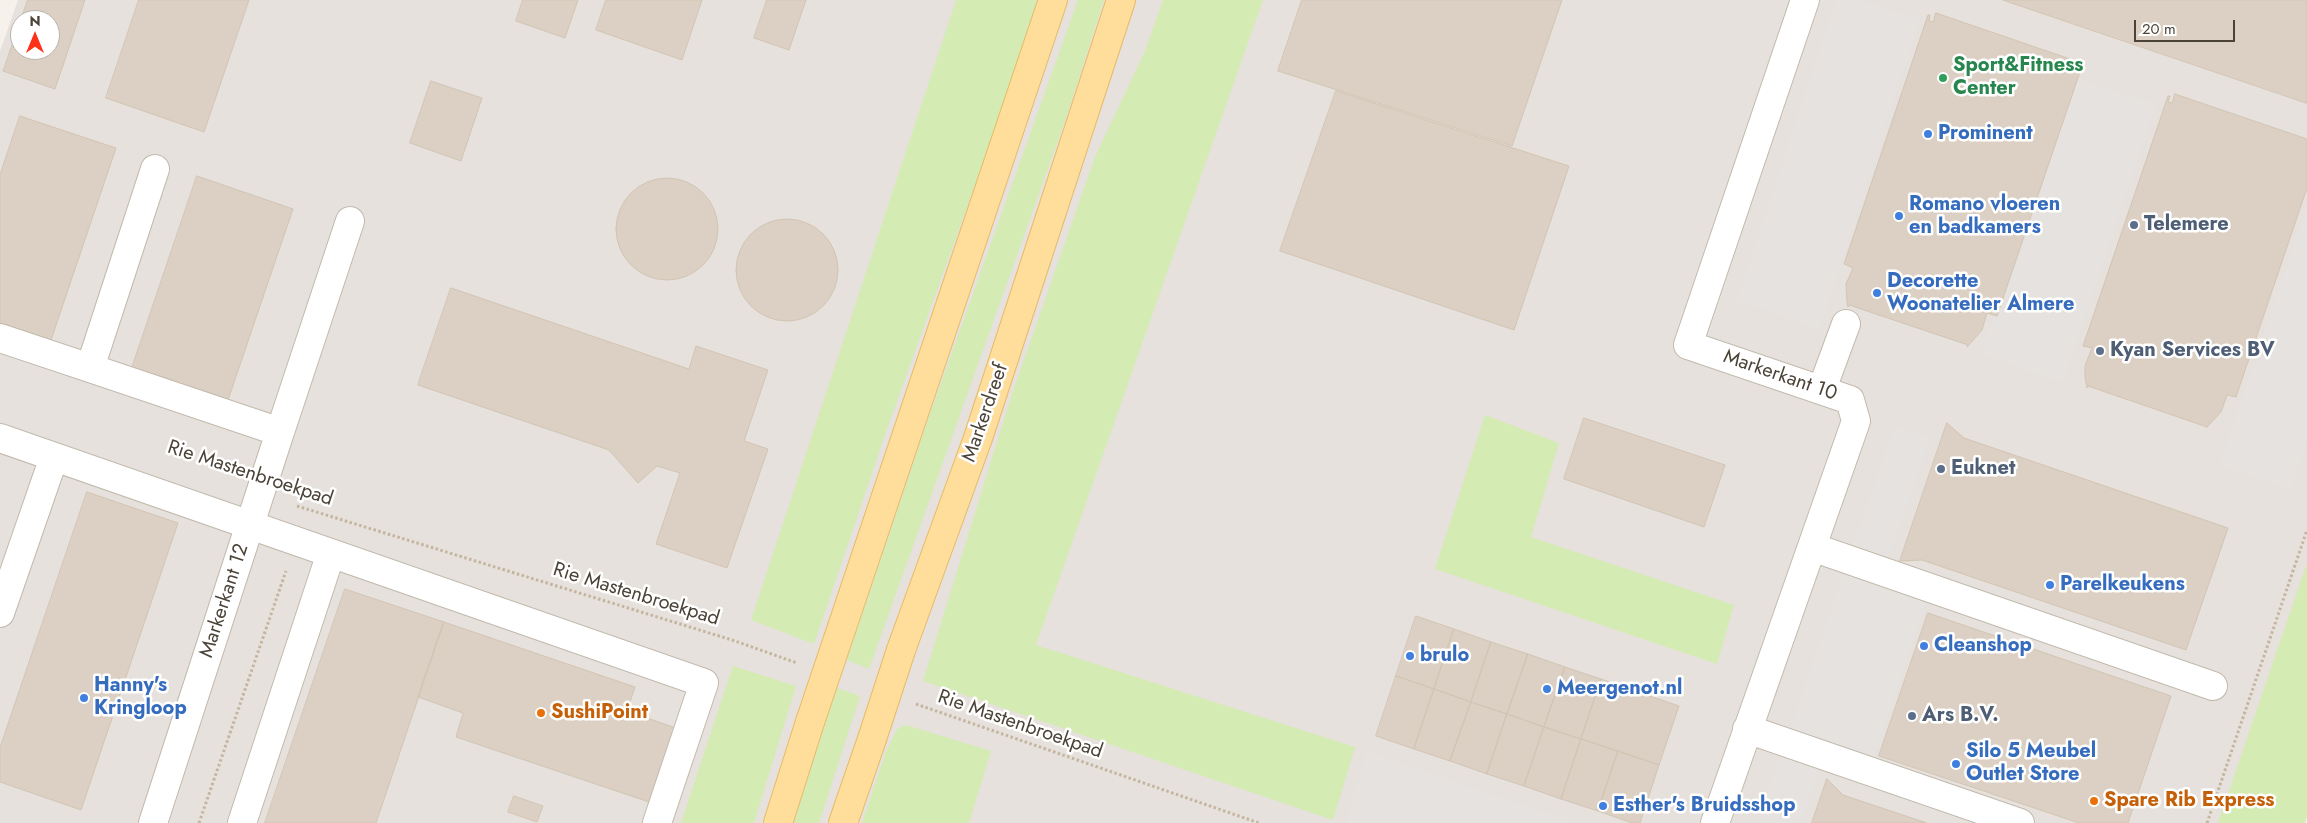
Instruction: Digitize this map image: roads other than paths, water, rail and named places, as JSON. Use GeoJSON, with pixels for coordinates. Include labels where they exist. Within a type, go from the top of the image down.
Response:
{"type":"FeatureCollection","features":[{"type":"Feature","properties":{"kind":"main road"},"geometry":{"type":"LineString","coordinates":[[778,823],[810,722],[1053,0]]}},
{"type":"Feature","properties":{"kind":"main road","name":"Markerdreef"},"geometry":{"type":"LineString","coordinates":[[843,823],[901,650],[978,438],[1121,0]]}},
{"type":"Feature","properties":{"kind":"street","name":"Markerkant 10"},"geometry":{"type":"LineString","coordinates":[[1715,823],[1856,421],[1850,400],[1688,344],[1805,0]]}},
{"type":"Feature","properties":{"kind":"street"},"geometry":{"type":"LineString","coordinates":[[90,368],[155,169]]}},
{"type":"Feature","properties":{"kind":"street","name":"Markerkant 12"},"geometry":{"type":"LineString","coordinates":[[153,823],[350,222]]}},
{"type":"Feature","properties":{"kind":"street"},"geometry":{"type":"LineString","coordinates":[[1822,389],[1846,324]]}},
{"type":"Feature","properties":{"kind":"street"},"geometry":{"type":"LineString","coordinates":[[0,338],[280,432]]}},
{"type":"Feature","properties":{"kind":"street"},"geometry":{"type":"LineString","coordinates":[[0,438],[704,683],[657,823]]}},
{"type":"Feature","properties":{"kind":"street"},"geometry":{"type":"LineString","coordinates":[[0,613],[54,457]]}},
{"type":"Feature","properties":{"kind":"street"},"geometry":{"type":"LineString","coordinates":[[1812,547],[2213,686]]}},
{"type":"Feature","properties":{"kind":"street"},"geometry":{"type":"LineString","coordinates":[[242,823],[331,553]]}},
{"type":"Feature","properties":{"kind":"street"},"geometry":{"type":"LineString","coordinates":[[1747,729],[2020,823]]}},
{"type":"Feature","properties":{"kind":"place","name":"Sport&Fitness Center"},"geometry":{"type":"Point","coordinates":[1943,78]}},
{"type":"Feature","properties":{"kind":"place","name":"Prominent"},"geometry":{"type":"Point","coordinates":[1928,134]}},
{"type":"Feature","properties":{"kind":"place","name":"Romano vloeren en badkamers"},"geometry":{"type":"Point","coordinates":[1899,216]}},
{"type":"Feature","properties":{"kind":"place","name":"Telemere"},"geometry":{"type":"Point","coordinates":[2134,225]}},
{"type":"Feature","properties":{"kind":"place","name":"Decorette Woonatelier Almere"},"geometry":{"type":"Point","coordinates":[1877,293]}},
{"type":"Feature","properties":{"kind":"place","name":"Kyan Services BV"},"geometry":{"type":"Point","coordinates":[2100,351]}},
{"type":"Feature","properties":{"kind":"place","name":"Euknet"},"geometry":{"type":"Point","coordinates":[1941,469]}},
{"type":"Feature","properties":{"kind":"place","name":"Parelkeukens"},"geometry":{"type":"Point","coordinates":[2050,585]}},
{"type":"Feature","properties":{"kind":"place","name":"Cleanshop"},"geometry":{"type":"Point","coordinates":[1924,646]}},
{"type":"Feature","properties":{"kind":"place","name":"brulo"},"geometry":{"type":"Point","coordinates":[1410,656]}},
{"type":"Feature","properties":{"kind":"place","name":"Meergenot.nl"},"geometry":{"type":"Point","coordinates":[1547,689]}},
{"type":"Feature","properties":{"kind":"place","name":"Hanny's Kringloop"},"geometry":{"type":"Point","coordinates":[84,698]}},
{"type":"Feature","properties":{"kind":"place","name":"SushiPoint"},"geometry":{"type":"Point","coordinates":[541,713]}},
{"type":"Feature","properties":{"kind":"place","name":"Ars B.V."},"geometry":{"type":"Point","coordinates":[1912,716]}},
{"type":"Feature","properties":{"kind":"place","name":"Silo 5 Meubel Outlet Store"},"geometry":{"type":"Point","coordinates":[1956,764]}},
{"type":"Feature","properties":{"kind":"place","name":"Spare Rib Express"},"geometry":{"type":"Point","coordinates":[2094,801]}},
{"type":"Feature","properties":{"kind":"place","name":"Esther's Bruidsshop"},"geometry":{"type":"Point","coordinates":[1603,806]}}]}
